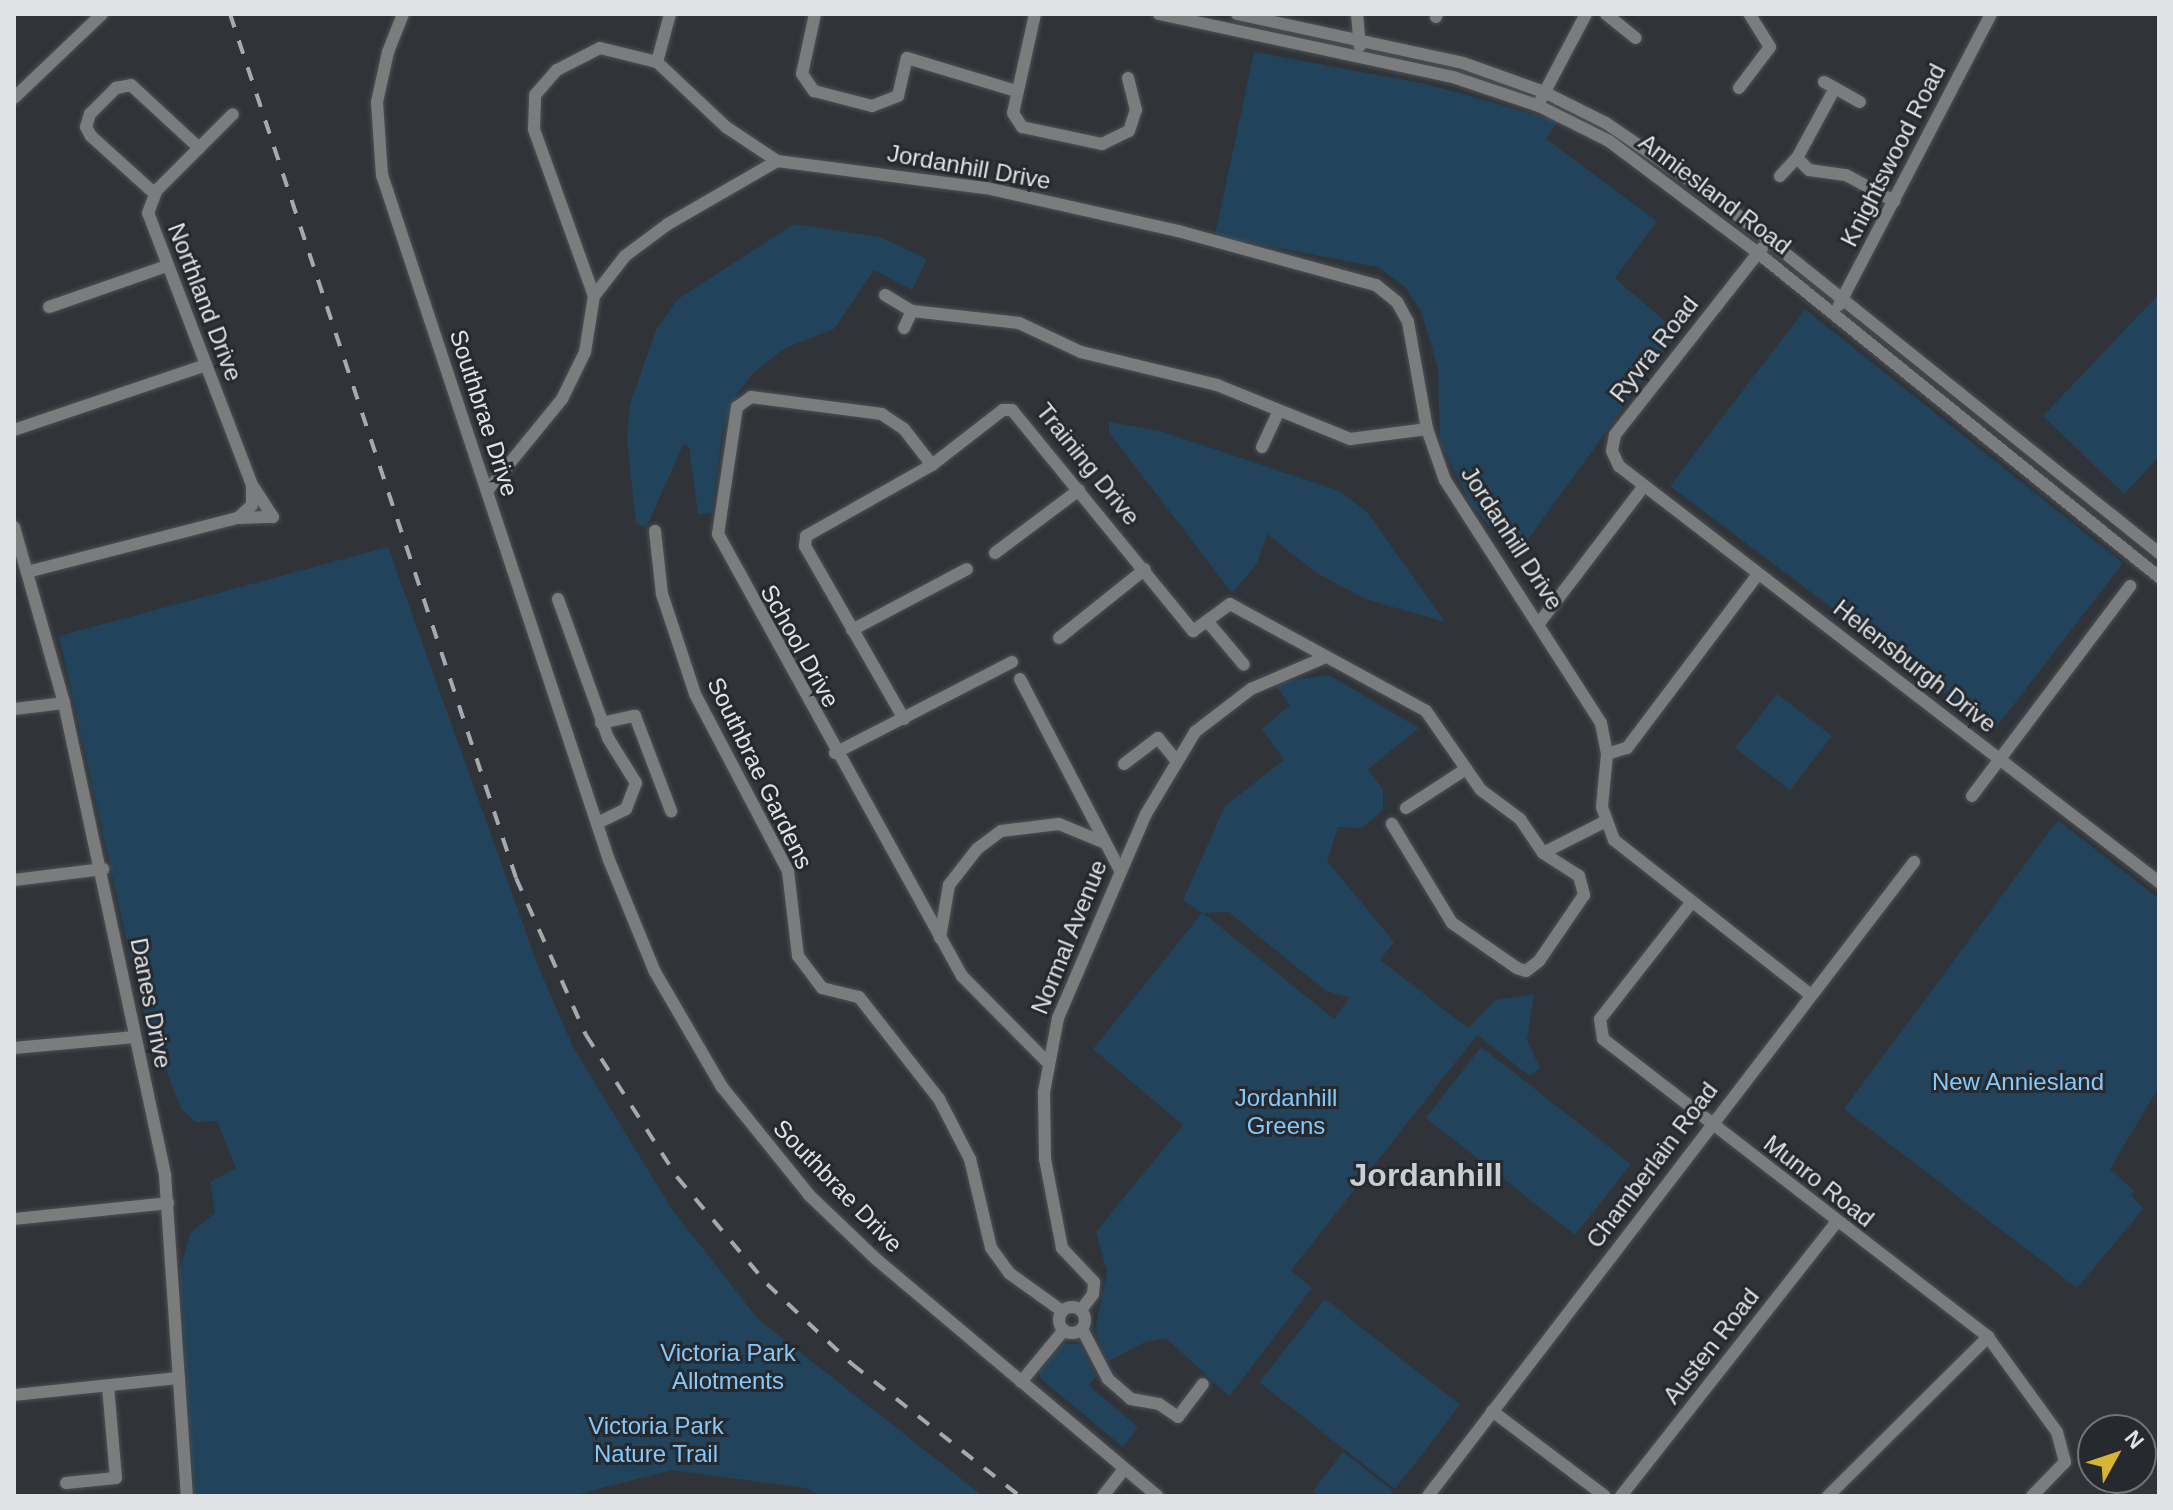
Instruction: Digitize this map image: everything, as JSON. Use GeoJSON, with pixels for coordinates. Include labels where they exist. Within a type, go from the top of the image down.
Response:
{"type":"FeatureCollection","features":[{"type":"Feature","properties":{"kind":"street"},"geometry":{"type":"LineString","coordinates":[[14,98],[102,14]]}},
{"type":"Feature","properties":{"kind":"street","name":"Southbrae Drive"},"geometry":{"type":"LineString","coordinates":[[403,14],[388,52],[377,102],[378,157],[597,823],[629,914],[669,999],[757,1135],[851,1236],[1157,1496]]}},
{"type":"Feature","properties":{"kind":"street"},"geometry":{"type":"LineString","coordinates":[[657,62],[670,14]]}},
{"type":"Feature","properties":{"kind":"street"},"geometry":{"type":"LineString","coordinates":[[815,14],[802,74],[814,91],[872,106],[898,96],[907,58],[1016,91]]}},
{"type":"Feature","properties":{"kind":"street"},"geometry":{"type":"LineString","coordinates":[[1035,14],[1013,113],[1022,127],[1102,144],[1129,131],[1136,110],[1128,78]]}},
{"type":"Feature","properties":{"kind":"street","name":"Anniesland Road"},"geometry":{"type":"LineString","coordinates":[[1159,14],[1453,77],[1539,106],[1609,141],[1758,253],[2159,577]]}},
{"type":"Feature","properties":{"kind":"street","name":"Anniesland Road"},"geometry":{"type":"LineString","coordinates":[[1237,14],[1463,63],[1544,92],[1665,159],[2159,553]]}},
{"type":"Feature","properties":{"kind":"street"},"geometry":{"type":"LineString","coordinates":[[1357,14],[1361,40],[1358,57]]}},
{"type":"Feature","properties":{"kind":"street"},"geometry":{"type":"LineString","coordinates":[[1539,106],[1586,14]]}},
{"type":"Feature","properties":{"kind":"street"},"geometry":{"type":"LineString","coordinates":[[1606,14],[1636,38]]}},
{"type":"Feature","properties":{"kind":"street"},"geometry":{"type":"LineString","coordinates":[[1739,88],[1770,47],[1749,14]]}},
{"type":"Feature","properties":{"kind":"street","name":"Knightswood Road"},"geometry":{"type":"LineString","coordinates":[[1833,314],[1991,14]]}},
{"type":"Feature","properties":{"kind":"street"},"geometry":{"type":"LineString","coordinates":[[487,491],[562,399],[585,352],[594,296],[625,256],[657,232],[777,161],[726,127],[657,62],[600,48],[557,70],[535,95],[534,129],[594,296]]}},
{"type":"Feature","properties":{"kind":"street"},"geometry":{"type":"LineString","coordinates":[[199,148],[131,85],[116,88],[90,114],[86,127],[91,136],[154,193],[199,148],[233,114]]}},
{"type":"Feature","properties":{"kind":"street"},"geometry":{"type":"LineString","coordinates":[[1780,176],[1797,158],[1830,85],[1860,102]]}},
{"type":"Feature","properties":{"kind":"street"},"geometry":{"type":"LineString","coordinates":[[1797,158],[1809,170],[1846,175],[1894,201]]}},
{"type":"Feature","properties":{"kind":"street","name":"Jordanhill Drive"},"geometry":{"type":"LineString","coordinates":[[777,161],[986,188],[1178,231],[1376,285],[1397,302],[1408,322],[1427,429],[1445,480],[1540,622],[1601,723],[1607,754],[1602,807],[1606,821],[1625,854],[1810,994]]}},
{"type":"Feature","properties":{"kind":"street","name":"Northland Drive"},"geometry":{"type":"LineString","coordinates":[[27,572],[238,518],[273,517],[252,485],[149,217],[154,193]]}},
{"type":"Feature","properties":{"kind":"street","name":"Ryvra Road"},"geometry":{"type":"LineString","coordinates":[[1644,486],[1619,466],[1612,451],[1615,435],[1769,239]]}},
{"type":"Feature","properties":{"kind":"street"},"geometry":{"type":"LineString","coordinates":[[49,307],[167,266]]}},
{"type":"Feature","properties":{"kind":"street"},"geometry":{"type":"LineString","coordinates":[[885,295],[912,311],[1019,323],[1081,352],[1217,385],[1350,439],[1427,429]]}},
{"type":"Feature","properties":{"kind":"street"},"geometry":{"type":"LineString","coordinates":[[904,328],[912,311]]}},
{"type":"Feature","properties":{"kind":"street"},"geometry":{"type":"LineString","coordinates":[[14,430],[206,365]]}},
{"type":"Feature","properties":{"kind":"street","name":"School Drive"},"geometry":{"type":"LineString","coordinates":[[932,465],[904,429],[882,414],[759,396],[737,407],[718,534],[835,753],[962,976],[1047,1062]]}},
{"type":"Feature","properties":{"kind":"street","name":"Training Drive"},"geometry":{"type":"LineString","coordinates":[[904,719],[805,546],[806,536],[932,465],[1003,410],[1012,410],[1193,631],[1207,621]]}},
{"type":"Feature","properties":{"kind":"street"},"geometry":{"type":"LineString","coordinates":[[1262,447],[1278,412]]}},
{"type":"Feature","properties":{"kind":"street"},"geometry":{"type":"LineString","coordinates":[[238,518],[252,505],[252,485]]}},
{"type":"Feature","properties":{"kind":"street"},"geometry":{"type":"LineString","coordinates":[[1540,622],[1644,486]]}},
{"type":"Feature","properties":{"kind":"street","name":"Helensburgh Drive"},"geometry":{"type":"LineString","coordinates":[[1644,486],[2159,882]]}},
{"type":"Feature","properties":{"kind":"street"},"geometry":{"type":"LineString","coordinates":[[995,553],[1079,490]]}},
{"type":"Feature","properties":{"kind":"street","name":"Danes Drive"},"geometry":{"type":"LineString","coordinates":[[14,527],[64,703],[103,869],[168,1203],[167,1253],[187,1496]]}},
{"type":"Feature","properties":{"kind":"street","name":"Southbrae Gardens"},"geometry":{"type":"LineString","coordinates":[[655,531],[662,594],[695,694],[788,871],[798,956],[822,988],[859,997],[939,1099],[970,1159],[991,1248],[1009,1273],[1062,1311]]}},
{"type":"Feature","properties":{"kind":"street"},"geometry":{"type":"LineString","coordinates":[[852,630],[967,569]]}},
{"type":"Feature","properties":{"kind":"street"},"geometry":{"type":"LineString","coordinates":[[1059,638],[1145,569]]}},
{"type":"Feature","properties":{"kind":"street"},"geometry":{"type":"LineString","coordinates":[[1607,754],[1627,748],[1758,574]]}},
{"type":"Feature","properties":{"kind":"street"},"geometry":{"type":"LineString","coordinates":[[1972,796],[2130,586]]}},
{"type":"Feature","properties":{"kind":"street"},"geometry":{"type":"LineString","coordinates":[[558,599],[601,723],[637,792],[626,809],[597,823]]}},
{"type":"Feature","properties":{"kind":"street"},"geometry":{"type":"LineString","coordinates":[[1244,665],[1207,621],[1230,604],[1426,711],[1481,790],[1520,819],[1543,853],[1579,876],[1585,889],[1539,961],[1526,971],[1452,923],[1392,824]]}},
{"type":"Feature","properties":{"kind":"street","name":"Normal Avenue"},"geometry":{"type":"LineString","coordinates":[[1081,1310],[1093,1294],[1094,1282],[1062,1248],[1056,1232],[1045,1159],[1047,1062],[1058,1018],[1120,870],[1176,760],[1218,711],[1251,689],[1326,657]]}},
{"type":"Feature","properties":{"kind":"street"},"geometry":{"type":"LineString","coordinates":[[835,753],[1012,662]]}},
{"type":"Feature","properties":{"kind":"street"},"geometry":{"type":"LineString","coordinates":[[1020,679],[1120,870]]}},
{"type":"Feature","properties":{"kind":"street"},"geometry":{"type":"LineString","coordinates":[[14,709],[64,703]]}},
{"type":"Feature","properties":{"kind":"street"},"geometry":{"type":"LineString","coordinates":[[601,723],[635,716],[671,811]]}},
{"type":"Feature","properties":{"kind":"street"},"geometry":{"type":"LineString","coordinates":[[1124,764],[1158,738],[1176,760]]}},
{"type":"Feature","properties":{"kind":"street"},"geometry":{"type":"LineString","coordinates":[[1406,808],[1466,769]]}},
{"type":"Feature","properties":{"kind":"street"},"geometry":{"type":"LineString","coordinates":[[1543,853],[1606,821]]}},
{"type":"Feature","properties":{"kind":"street"},"geometry":{"type":"LineString","coordinates":[[940,938],[949,885],[977,849],[1001,831],[1059,824],[1105,843]]}},
{"type":"Feature","properties":{"kind":"street","name":"Chamberlain Road"},"geometry":{"type":"LineString","coordinates":[[1428,1496],[1914,862]]}},
{"type":"Feature","properties":{"kind":"street"},"geometry":{"type":"LineString","coordinates":[[14,880],[103,869]]}},
{"type":"Feature","properties":{"kind":"street","name":"Munro Road"},"geometry":{"type":"LineString","coordinates":[[1691,903],[1600,1019],[1603,1039],[1836,1223],[1988,1337],[2057,1432],[2065,1462],[2032,1496]]}},
{"type":"Feature","properties":{"kind":"street"},"geometry":{"type":"LineString","coordinates":[[14,1048],[134,1037]]}},
{"type":"Feature","properties":{"kind":"street"},"geometry":{"type":"LineString","coordinates":[[14,1219],[168,1203]]}},
{"type":"Feature","properties":{"kind":"street","name":"Austen Road"},"geometry":{"type":"LineString","coordinates":[[1621,1496],[1836,1223]]}},
{"type":"Feature","properties":{"kind":"street"},"geometry":{"type":"LineString","coordinates":[[1021,1382],[1064,1330],[1062,1311],[1081,1310],[1085,1317],[1082,1329],[1108,1379],[1131,1399],[1159,1404],[1178,1417],[1203,1384]]}},
{"type":"Feature","properties":{"kind":"street"},"geometry":{"type":"LineString","coordinates":[[1064,1330],[1082,1329]]}},
{"type":"Feature","properties":{"kind":"street"},"geometry":{"type":"LineString","coordinates":[[1828,1496],[1988,1337]]}},
{"type":"Feature","properties":{"kind":"street"},"geometry":{"type":"LineString","coordinates":[[14,1395],[179,1378]]}},
{"type":"Feature","properties":{"kind":"street"},"geometry":{"type":"LineString","coordinates":[[66,1483],[116,1478],[108,1387]]}},
{"type":"Feature","properties":{"kind":"street"},"geometry":{"type":"LineString","coordinates":[[1492,1411],[1605,1496]]}},
{"type":"Feature","properties":{"kind":"street"},"geometry":{"type":"LineString","coordinates":[[1103,1496],[1124,1469]]}},
{"type":"Feature","properties":{"kind":"green space"},"geometry":{"type":"Polygon","coordinates":[[[1254,52],[1427,84],[1559,121],[1546,139],[1657,221],[1615,278],[1678,333],[1515,557],[1470,503],[1440,442],[1438,368],[1421,311],[1405,287],[1378,267],[1215,236],[1254,52]]]}},
{"type":"Feature","properties":{"kind":"green space"},"geometry":{"type":"Polygon","coordinates":[[[794,224],[880,237],[927,259],[912,290],[874,270],[834,329],[783,349],[751,375],[733,400],[722,434],[712,513],[698,514],[689,447],[683,445],[646,528],[636,524],[627,440],[630,404],[656,330],[678,299],[794,224]]]}},
{"type":"Feature","properties":{"kind":"green space"},"geometry":{"type":"Polygon","coordinates":[[[2159,294],[2159,457],[2124,494],[2043,416],[2159,294]]]}},
{"type":"Feature","properties":{"kind":"green space"},"geometry":{"type":"Polygon","coordinates":[[[1805,309],[2123,563],[1994,730],[1670,486],[1805,309]]]}},
{"type":"Feature","properties":{"kind":"green space"},"geometry":{"type":"Polygon","coordinates":[[[1109,422],[1160,431],[1340,491],[1367,512],[1445,622],[1365,599],[1317,573],[1267,534],[1257,564],[1232,593],[1109,432],[1109,422]]]}},
{"type":"Feature","properties":{"kind":"green space"},"geometry":{"type":"Polygon","coordinates":[[[388,547],[538,966],[573,1047],[671,1208],[758,1319],[983,1496],[823,1496],[805,1488],[672,1470],[571,1496],[194,1496],[180,1270],[190,1233],[215,1213],[210,1182],[236,1168],[217,1121],[196,1122],[181,1109],[140,1001],[59,636],[388,547]]]}},
{"type":"Feature","properties":{"kind":"green space","name":"Jordanhill Greens"},"geometry":{"type":"Polygon","coordinates":[[[1329,675],[1419,728],[1368,769],[1383,790],[1383,810],[1362,828],[1338,827],[1327,861],[1394,942],[1380,960],[1468,1028],[1496,1000],[1534,994],[1527,1040],[1540,1068],[1530,1076],[1477,1035],[1291,1270],[1312,1288],[1229,1396],[1166,1338],[1145,1342],[1107,1362],[1095,1329],[1107,1272],[1096,1232],[1183,1125],[1093,1049],[1202,913],[1183,900],[1225,806],[1284,760],[1262,729],[1290,705],[1274,683],[1329,675]],[[1229,912],[1203,913],[1334,1019],[1350,997],[1326,991],[1229,912]]]}},
{"type":"Feature","properties":{"kind":"green space"},"geometry":{"type":"Polygon","coordinates":[[[1777,694],[1832,736],[1790,790],[1735,748],[1777,694]]]}},
{"type":"Feature","properties":{"kind":"green space","name":"New Anniesland"},"geometry":{"type":"Polygon","coordinates":[[[2058,820],[2159,899],[2159,1087],[2110,1169],[2134,1191],[2131,1195],[2143,1209],[2077,1288],[1844,1109],[2058,820]]]}},
{"type":"Feature","properties":{"kind":"green space"},"geometry":{"type":"Polygon","coordinates":[[[1481,1047],[1631,1164],[1575,1235],[1426,1118],[1481,1047]]]}},
{"type":"Feature","properties":{"kind":"green space"},"geometry":{"type":"Polygon","coordinates":[[[1325,1299],[1460,1405],[1395,1489],[1259,1382],[1325,1299]]]}},
{"type":"Feature","properties":{"kind":"green space"},"geometry":{"type":"Polygon","coordinates":[[[1063,1344],[1080,1344],[1096,1376],[1089,1386],[1138,1427],[1123,1447],[1041,1379],[1039,1371],[1063,1344]]]}},
{"type":"Feature","properties":{"kind":"green space"},"geometry":{"type":"Polygon","coordinates":[[[1343,1452],[1393,1491],[1389,1496],[1319,1496],[1313,1491],[1343,1452]]]}},
{"type":"Feature","properties":{"kind":"railway"},"geometry":{"type":"LineString","coordinates":[[230,14],[516,878],[586,1035],[677,1177],[767,1284],[852,1364],[1020,1496]]}},
{"type":"Feature","properties":{"kind":"district","name":"Jordanhill"},"geometry":{"type":"Point","coordinates":[1426,1175]}},
{"type":"Feature","properties":{"kind":"park label","name":"Victoria Park Allotments"},"geometry":{"type":"Point","coordinates":[728,1367]}},
{"type":"Feature","properties":{"kind":"park label","name":"Victoria Park Nature Trail"},"geometry":{"type":"Point","coordinates":[656,1440]}}]}
